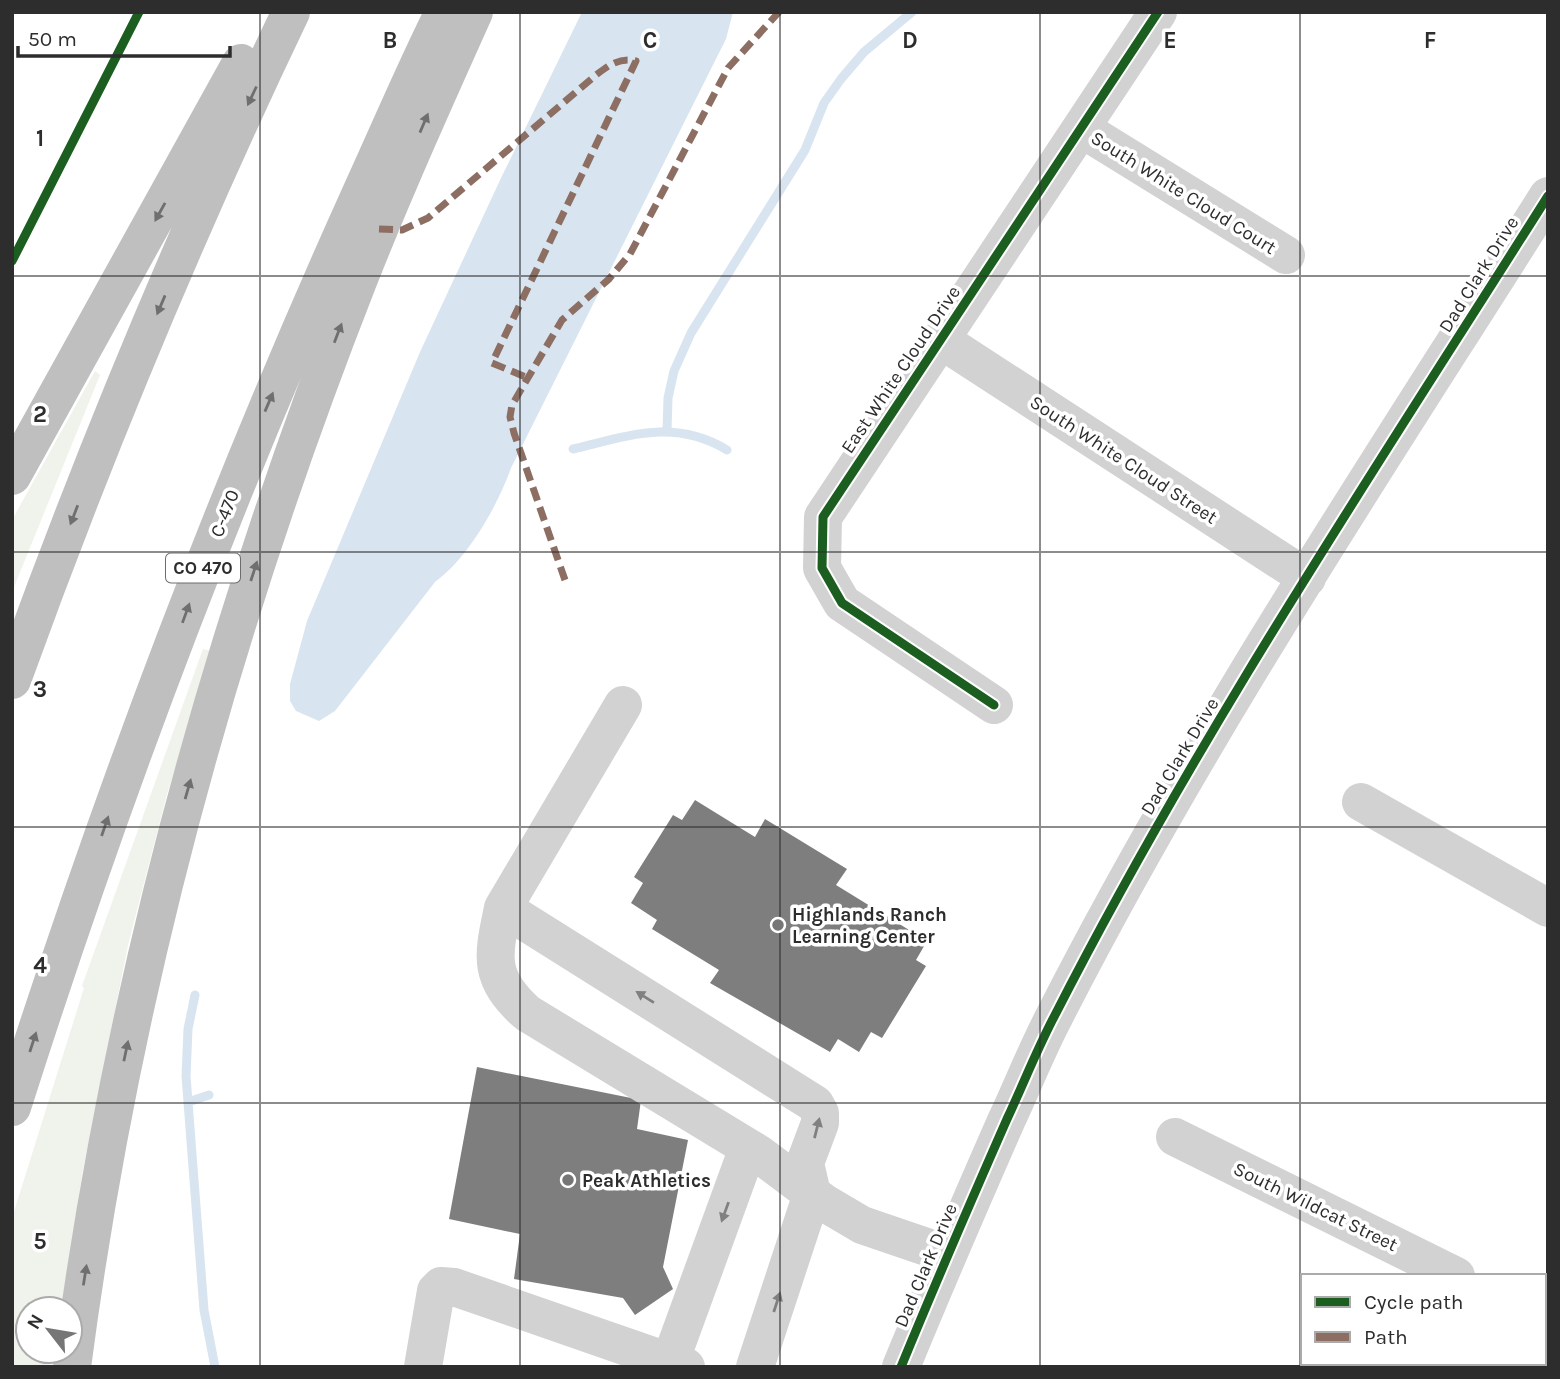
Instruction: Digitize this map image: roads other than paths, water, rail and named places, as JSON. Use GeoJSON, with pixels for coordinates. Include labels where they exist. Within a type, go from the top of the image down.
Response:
{"type":"FeatureCollection","features":[{"type":"Feature","properties":{"kind":"highway"},"geometry":{"type":"LineString","coordinates":[[12,476],[269,12]]}},
{"type":"Feature","properties":{"kind":"highway"},"geometry":{"type":"LineString","coordinates":[[12,680],[101,446],[216,174],[291,12]]}},
{"type":"Feature","properties":{"kind":"highway","name":"C-470"},"geometry":{"type":"LineString","coordinates":[[12,1107],[111,810],[242,467],[321,282],[444,12]]}},
{"type":"Feature","properties":{"kind":"highway"},"geometry":{"type":"LineString","coordinates":[[72,1367],[94,1219],[118,1086],[166,872],[202,741],[257,562],[330,353],[387,209],[474,12]]}},
{"type":"Feature","properties":{"kind":"street","name":"East White Cloud Drive"},"geometry":{"type":"LineString","coordinates":[[994,705],[842,603],[822,568],[823,517],[1158,12]]}},
{"type":"Feature","properties":{"kind":"street","name":"South White Cloud Court"},"geometry":{"type":"LineString","coordinates":[[1082,129],[1286,255]]}},
{"type":"Feature","properties":{"kind":"street","name":"Dad Clark Drive"},"geometry":{"type":"LineString","coordinates":[[901,1367],[947,1254],[1053,1018],[1091,946],[1180,785],[1548,196]]}},
{"type":"Feature","properties":{"kind":"street","name":"South White Cloud Street"},"geometry":{"type":"LineString","coordinates":[[940,340],[1307,578]]}},
{"type":"Feature","properties":{"kind":"street"},"geometry":{"type":"LineString","coordinates":[[623,705],[503,908],[496,940],[495,966],[501,983],[512,999],[527,1013],[748,1148],[812,1194],[862,1225],[947,1254]]}},
{"type":"Feature","properties":{"kind":"street"},"geometry":{"type":"LineString","coordinates":[[1361,803],[1548,908]]}},
{"type":"Feature","properties":{"kind":"street"},"geometry":{"type":"LineString","coordinates":[[503,908],[815,1104],[820,1113],[820,1124],[805,1163],[812,1194],[755,1367]]}},
{"type":"Feature","properties":{"kind":"street","name":"South Wildcat Street"},"geometry":{"type":"LineString","coordinates":[[1175,1137],[1452,1274]]}},
{"type":"Feature","properties":{"kind":"street"},"geometry":{"type":"LineString","coordinates":[[423,1367],[436,1291],[441,1286],[454,1287],[678,1364],[748,1148]]}},
{"type":"Feature","properties":{"kind":"waterway"},"geometry":{"type":"LineString","coordinates":[[667,430],[668,398],[674,371],[691,333],[805,150],[824,103],[864,52],[912,12]]}},
{"type":"Feature","properties":{"kind":"waterway"},"geometry":{"type":"LineString","coordinates":[[573,449],[632,435],[669,432],[707,440],[727,450]]}},
{"type":"Feature","properties":{"kind":"waterway"},"geometry":{"type":"LineString","coordinates":[[195,995],[188,1029],[186,1076],[204,1310],[215,1367]]}},
{"type":"Feature","properties":{"kind":"waterway"},"geometry":{"type":"LineString","coordinates":[[188,1102],[209,1095]]}},
{"type":"Feature","properties":{"kind":"place","name":"Highlands Ranch Learning Center"},"geometry":{"type":"Point","coordinates":[778,925]}},
{"type":"Feature","properties":{"kind":"place","name":"Peak Athletics"},"geometry":{"type":"Point","coordinates":[568,1180]}}]}
